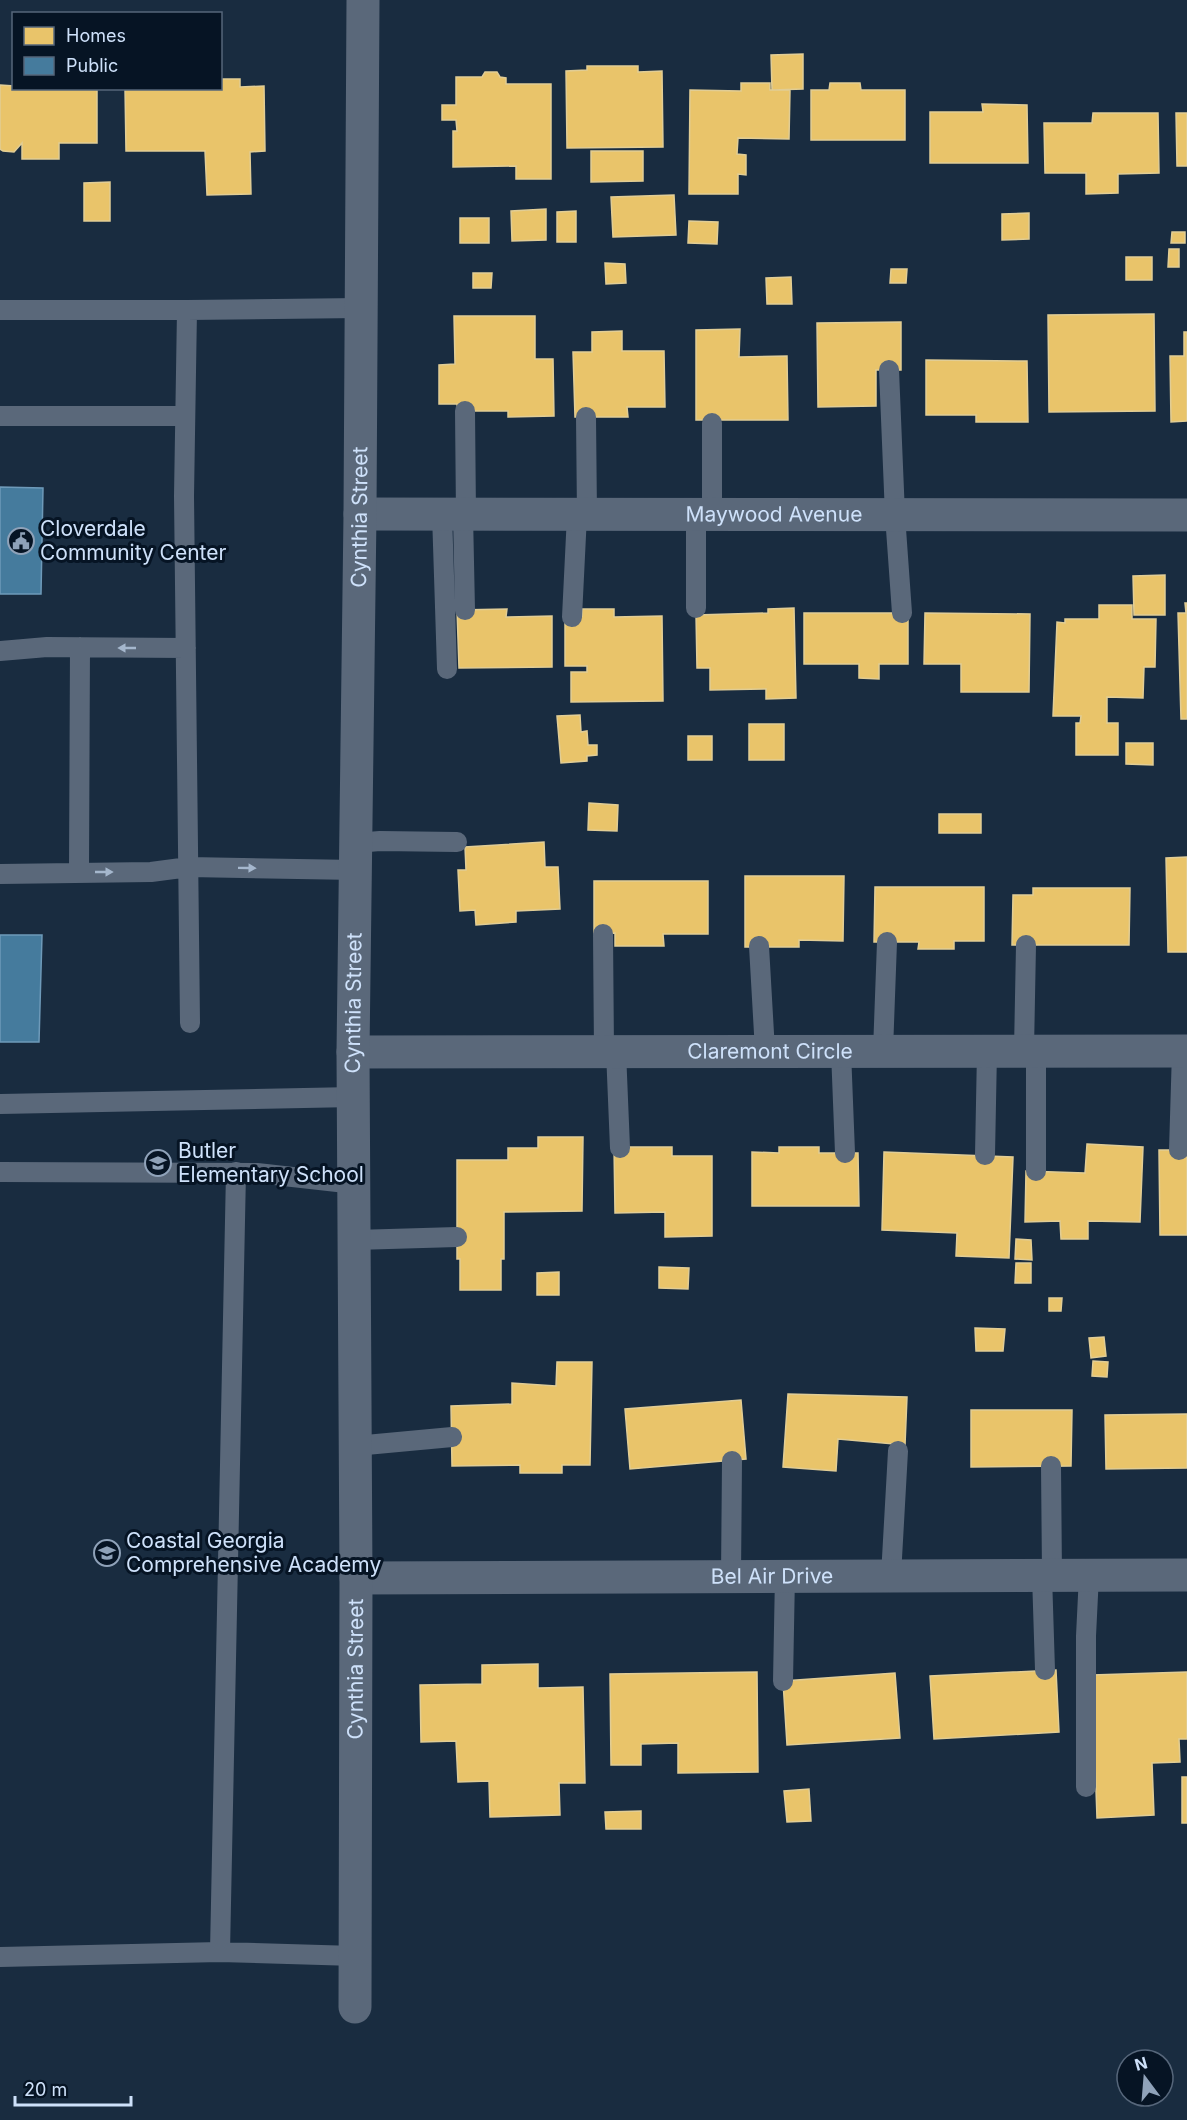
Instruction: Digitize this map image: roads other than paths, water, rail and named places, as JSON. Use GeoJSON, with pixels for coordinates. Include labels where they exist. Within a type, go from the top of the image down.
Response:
{"type":"FeatureCollection","features":[{"type":"Feature","properties":{"kind":"street","name":"Cynthia Street"},"geometry":{"type":"LineString","coordinates":[[354,2007],[356,1446],[353,1052],[360,514],[363,0]]}},
{"type":"Feature","properties":{"kind":"street","name":"Maywood Avenue"},"geometry":{"type":"LineString","coordinates":[[360,514],[1187,515]]}},
{"type":"Feature","properties":{"kind":"street","name":"Claremont Circle"},"geometry":{"type":"LineString","coordinates":[[353,1052],[1185,1051]]}},
{"type":"Feature","properties":{"kind":"street","name":"Bel Air Drive"},"geometry":{"type":"LineString","coordinates":[[356,1578],[1187,1575]]}},
{"type":"Feature","properties":{"kind":"lane"},"geometry":{"type":"LineString","coordinates":[[0,310],[360,308]]}},
{"type":"Feature","properties":{"kind":"lane"},"geometry":{"type":"LineString","coordinates":[[187,310],[184,496],[190,1023]]}},
{"type":"Feature","properties":{"kind":"lane"},"geometry":{"type":"LineString","coordinates":[[889,370],[902,613]]}},
{"type":"Feature","properties":{"kind":"lane"},"geometry":{"type":"LineString","coordinates":[[447,669],[465,411]]}},
{"type":"Feature","properties":{"kind":"lane"},"geometry":{"type":"LineString","coordinates":[[0,416],[185,416]]}},
{"type":"Feature","properties":{"kind":"lane"},"geometry":{"type":"LineString","coordinates":[[572,616],[582,515],[586,417]]}},
{"type":"Feature","properties":{"kind":"lane"},"geometry":{"type":"LineString","coordinates":[[696,608],[712,423]]}},
{"type":"Feature","properties":{"kind":"lane"},"geometry":{"type":"LineString","coordinates":[[457,514],[465,610]]}},
{"type":"Feature","properties":{"kind":"lane"},"geometry":{"type":"LineString","coordinates":[[0,651],[80,647],[186,648]]}},
{"type":"Feature","properties":{"kind":"lane"},"geometry":{"type":"LineString","coordinates":[[79,872],[80,647]]}},
{"type":"Feature","properties":{"kind":"lane"},"geometry":{"type":"LineString","coordinates":[[0,874],[151,872],[189,867],[356,857],[380,841],[457,843]]}},
{"type":"Feature","properties":{"kind":"lane"},"geometry":{"type":"LineString","coordinates":[[603,933],[610,1051],[620,1148]]}},
{"type":"Feature","properties":{"kind":"lane"},"geometry":{"type":"LineString","coordinates":[[883,1051],[887,942]]}},
{"type":"Feature","properties":{"kind":"lane"},"geometry":{"type":"LineString","coordinates":[[1026,945],[1036,1171]]}},
{"type":"Feature","properties":{"kind":"lane"},"geometry":{"type":"LineString","coordinates":[[759,946],[765,1051]]}},
{"type":"Feature","properties":{"kind":"lane"},"geometry":{"type":"LineString","coordinates":[[841,1051],[845,1153]]}},
{"type":"Feature","properties":{"kind":"lane"},"geometry":{"type":"LineString","coordinates":[[984,1155],[987,1051]]}},
{"type":"Feature","properties":{"kind":"lane"},"geometry":{"type":"LineString","coordinates":[[1179,1150],[1185,1051]]}},
{"type":"Feature","properties":{"kind":"lane"},"geometry":{"type":"LineString","coordinates":[[0,1104],[354,1098]]}},
{"type":"Feature","properties":{"kind":"lane"},"geometry":{"type":"LineString","coordinates":[[0,1172],[236,1172],[355,1184]]}},
{"type":"Feature","properties":{"kind":"lane"},"geometry":{"type":"LineString","coordinates":[[220,1952],[236,1172]]}},
{"type":"Feature","properties":{"kind":"lane"},"geometry":{"type":"LineString","coordinates":[[355,1240],[457,1237]]}},
{"type":"Feature","properties":{"kind":"lane"},"geometry":{"type":"LineString","coordinates":[[356,1446],[452,1437]]}},
{"type":"Feature","properties":{"kind":"lane"},"geometry":{"type":"LineString","coordinates":[[891,1576],[898,1451]]}},
{"type":"Feature","properties":{"kind":"lane"},"geometry":{"type":"LineString","coordinates":[[731,1576],[732,1461]]}},
{"type":"Feature","properties":{"kind":"lane"},"geometry":{"type":"LineString","coordinates":[[1046,1670],[1051,1466]]}},
{"type":"Feature","properties":{"kind":"lane"},"geometry":{"type":"LineString","coordinates":[[783,1681],[785,1575]]}},
{"type":"Feature","properties":{"kind":"lane"},"geometry":{"type":"LineString","coordinates":[[1086,1787],[1086,1636],[1089,1575]]}},
{"type":"Feature","properties":{"kind":"lane"},"geometry":{"type":"LineString","coordinates":[[0,1957],[220,1952],[355,1956]]}},
{"type":"Feature","properties":{"kind":"place","name":"Cloverdale Community Center"},"geometry":{"type":"Point","coordinates":[21,541]}},
{"type":"Feature","properties":{"kind":"place","name":"Butler Elementary School"},"geometry":{"type":"Point","coordinates":[158,1163]}},
{"type":"Feature","properties":{"kind":"place","name":"Coastal Georgia Comprehensive Academy"},"geometry":{"type":"Point","coordinates":[107,1553]}}]}
